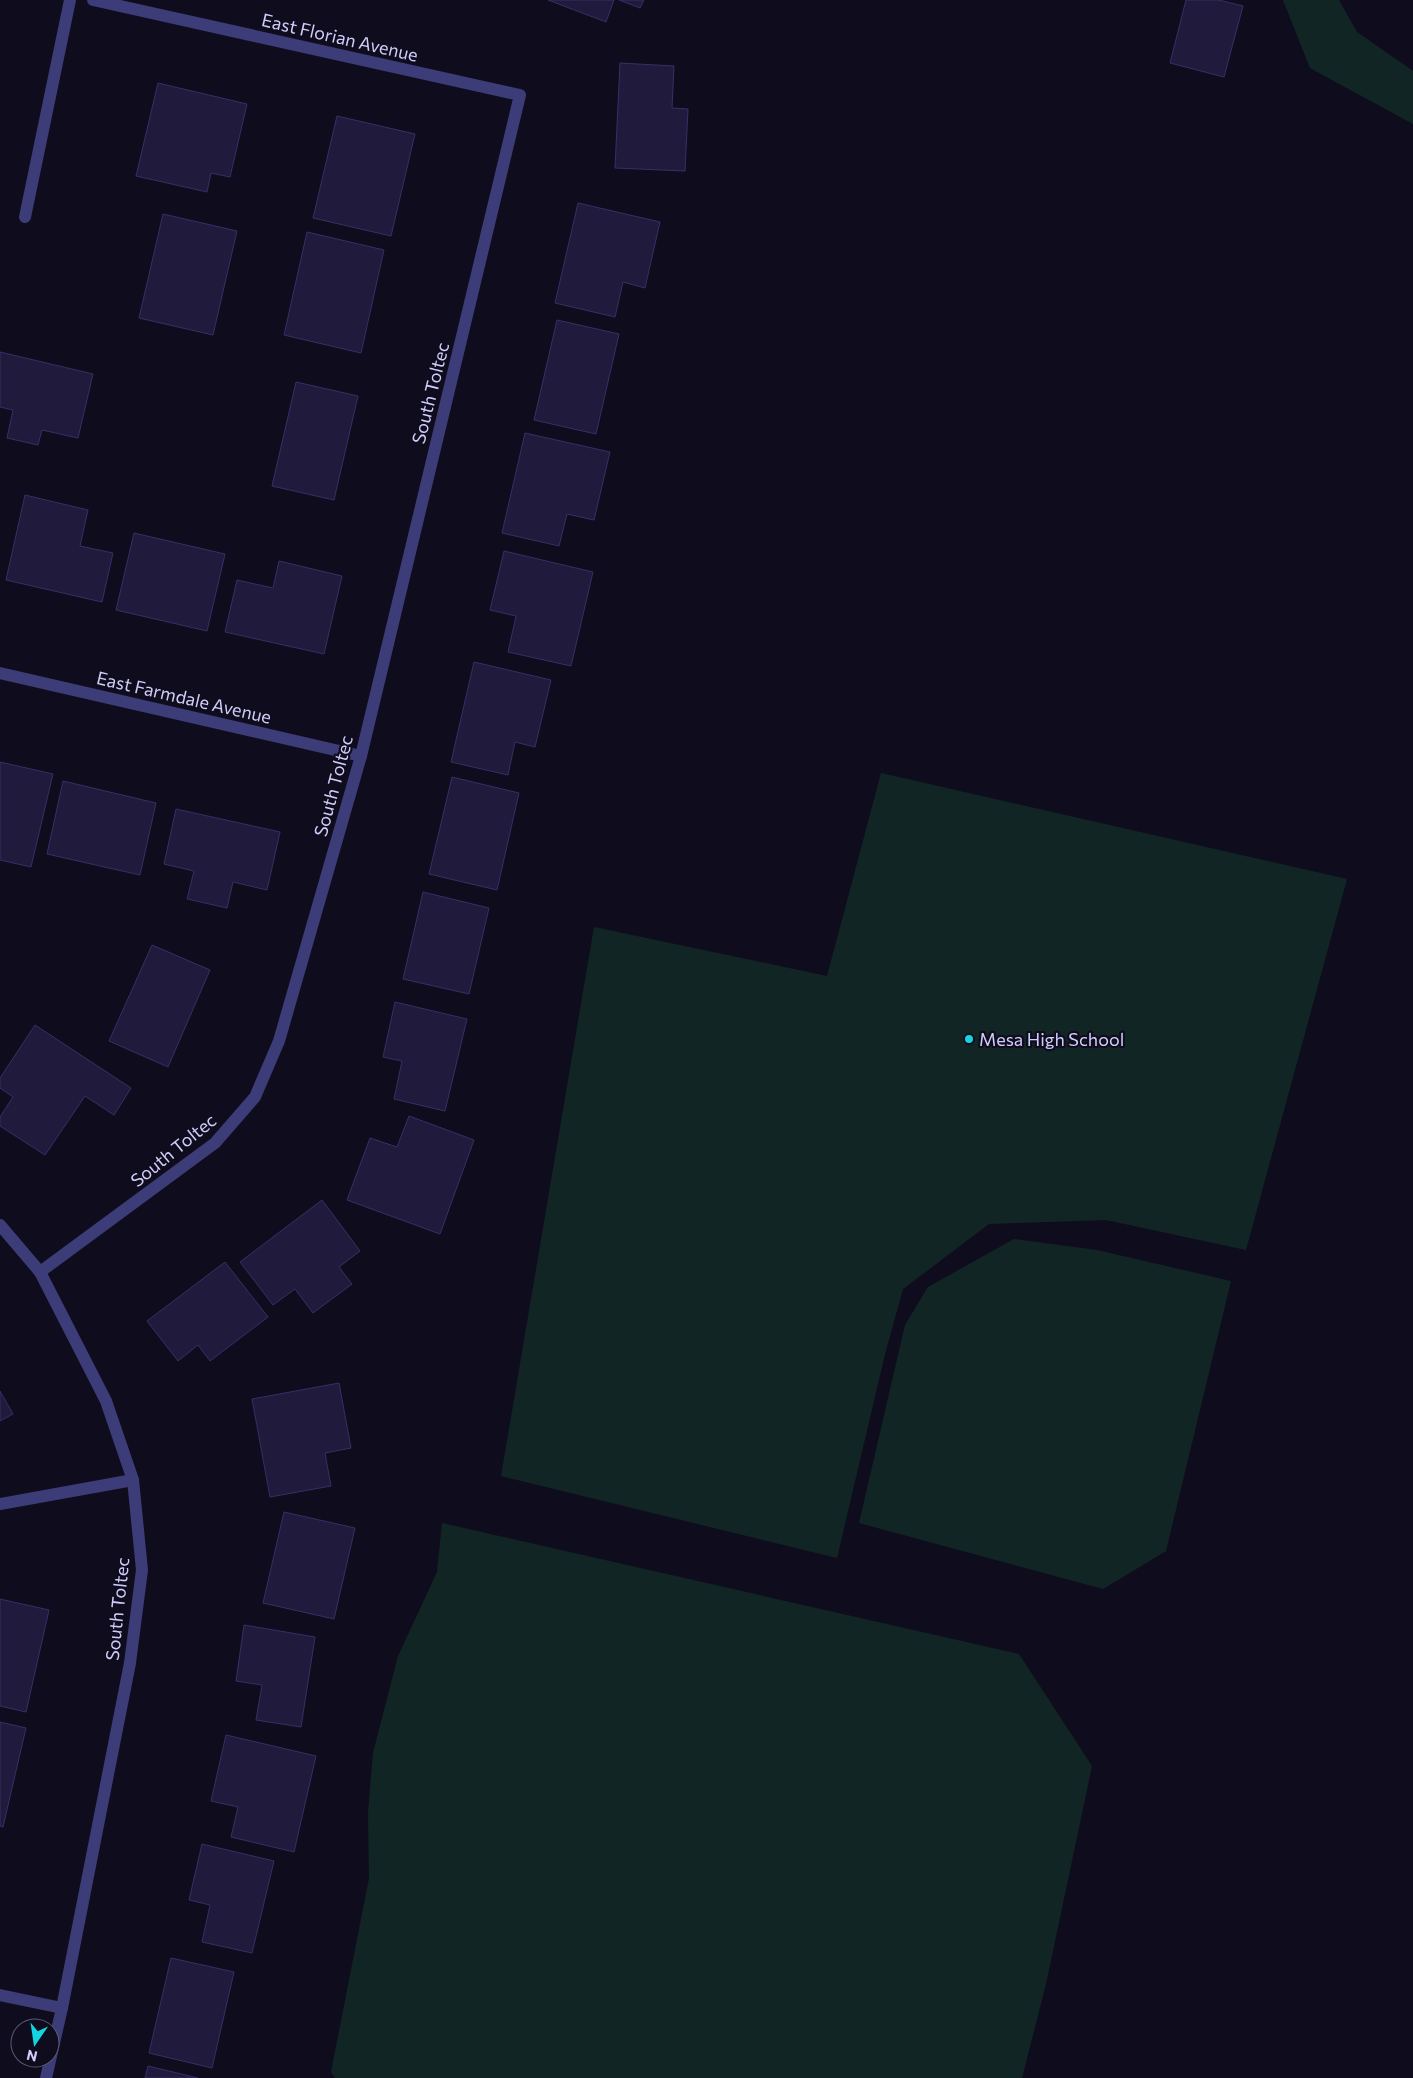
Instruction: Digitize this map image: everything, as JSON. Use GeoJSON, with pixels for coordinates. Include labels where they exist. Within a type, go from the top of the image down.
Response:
{"type":"FeatureCollection","features":[{"type":"Feature","properties":{"kind":"street"},"geometry":{"type":"LineString","coordinates":[[25,217],[70,0]]}},
{"type":"Feature","properties":{"kind":"street","name":"East Florian Avenue"},"geometry":{"type":"LineString","coordinates":[[93,0],[520,95]]}},
{"type":"Feature","properties":{"kind":"street","name":"South Toltec"},"geometry":{"type":"LineString","coordinates":[[46,2078],[62,2008],[130,1663],[141,1579],[139,1522],[133,1480],[106,1401],[40,1272],[215,1143],[255,1097],[280,1042],[361,756],[520,95]]}},
{"type":"Feature","properties":{"kind":"street","name":"East Farmdale Avenue"},"geometry":{"type":"LineString","coordinates":[[0,673],[361,756]]}},
{"type":"Feature","properties":{"kind":"street"},"geometry":{"type":"LineString","coordinates":[[0,1225],[40,1272]]}},
{"type":"Feature","properties":{"kind":"street"},"geometry":{"type":"LineString","coordinates":[[0,1504],[133,1480]]}},
{"type":"Feature","properties":{"kind":"street"},"geometry":{"type":"LineString","coordinates":[[0,1995],[62,2008]]}},
{"type":"Feature","properties":{"kind":"green space"},"geometry":{"type":"Polygon","coordinates":[[[1283,0],[1339,0],[1357,32],[1413,71],[1413,124],[1310,68],[1283,0]]]}},
{"type":"Feature","properties":{"kind":"green space"},"geometry":{"type":"Polygon","coordinates":[[[881,773],[1347,879],[1246,1250],[1106,1220],[989,1224],[903,1289],[885,1354],[837,1558],[501,1476],[594,927],[827,976],[881,773]]]}},
{"type":"Feature","properties":{"kind":"green space"},"geometry":{"type":"Polygon","coordinates":[[[1014,1239],[1097,1250],[1231,1281],[1166,1551],[1103,1589],[859,1523],[905,1325],[928,1287],[1014,1239]]]}},
{"type":"Feature","properties":{"kind":"green space"},"geometry":{"type":"Polygon","coordinates":[[[442,1523],[1019,1654],[1092,1766],[1046,1984],[1022,2078],[335,2078],[331,2072],[369,1878],[368,1813],[373,1753],[398,1656],[437,1572],[442,1523]]]}},
{"type":"Feature","properties":{"kind":"building"},"geometry":{"type":"Polygon","coordinates":[[[548,0],[614,0],[606,22],[548,0]]]}},
{"type":"Feature","properties":{"kind":"building"},"geometry":{"type":"Polygon","coordinates":[[[619,0],[644,0],[640,8],[619,0]]]}},
{"type":"Feature","properties":{"kind":"building"},"geometry":{"type":"Polygon","coordinates":[[[1186,0],[1219,0],[1243,6],[1224,77],[1170,63],[1186,0]]]}},
{"type":"Feature","properties":{"kind":"building"},"geometry":{"type":"Polygon","coordinates":[[[620,63],[674,66],[672,108],[688,109],[685,171],[615,168],[620,63]]]}},
{"type":"Feature","properties":{"kind":"building"},"geometry":{"type":"Polygon","coordinates":[[[158,83],[247,104],[230,177],[211,173],[207,192],[136,176],[158,83]]]}},
{"type":"Feature","properties":{"kind":"building"},"geometry":{"type":"Polygon","coordinates":[[[337,116],[415,134],[391,236],[313,218],[337,116]]]}},
{"type":"Feature","properties":{"kind":"building"},"geometry":{"type":"Polygon","coordinates":[[[578,203],[660,222],[645,288],[623,282],[615,317],[555,303],[578,203]]]}},
{"type":"Feature","properties":{"kind":"building"},"geometry":{"type":"Polygon","coordinates":[[[163,214],[237,231],[213,335],[139,318],[163,214]]]}},
{"type":"Feature","properties":{"kind":"building"},"geometry":{"type":"Polygon","coordinates":[[[307,232],[384,250],[361,353],[284,335],[307,232]]]}},
{"type":"Feature","properties":{"kind":"building"},"geometry":{"type":"Polygon","coordinates":[[[557,320],[619,334],[596,434],[534,420],[557,320]]]}},
{"type":"Feature","properties":{"kind":"building"},"geometry":{"type":"Polygon","coordinates":[[[0,352],[93,374],[78,438],[42,430],[38,445],[7,438],[13,410],[0,407],[0,352]]]}},
{"type":"Feature","properties":{"kind":"building"},"geometry":{"type":"Polygon","coordinates":[[[296,382],[358,396],[334,500],[272,486],[296,382]]]}},
{"type":"Feature","properties":{"kind":"building"},"geometry":{"type":"Polygon","coordinates":[[[525,433],[610,452],[594,520],[567,514],[559,546],[502,533],[525,433]]]}},
{"type":"Feature","properties":{"kind":"building"},"geometry":{"type":"Polygon","coordinates":[[[25,495],[88,510],[80,546],[113,553],[102,602],[6,580],[25,495]]]}},
{"type":"Feature","properties":{"kind":"building"},"geometry":{"type":"Polygon","coordinates":[[[134,533],[225,554],[207,631],[116,610],[134,533]]]}},
{"type":"Feature","properties":{"kind":"building"},"geometry":{"type":"Polygon","coordinates":[[[504,551],[593,572],[571,666],[508,652],[516,616],[490,610],[504,551]]]}},
{"type":"Feature","properties":{"kind":"building"},"geometry":{"type":"Polygon","coordinates":[[[279,561],[342,576],[324,654],[225,632],[237,580],[273,588],[279,561]]]}},
{"type":"Feature","properties":{"kind":"building"},"geometry":{"type":"Polygon","coordinates":[[[474,662],[551,680],[535,747],[515,742],[508,775],[451,762],[474,662]]]}},
{"type":"Feature","properties":{"kind":"building"},"geometry":{"type":"Polygon","coordinates":[[[0,762],[53,774],[31,867],[0,860],[0,762]]]}},
{"type":"Feature","properties":{"kind":"building"},"geometry":{"type":"Polygon","coordinates":[[[452,777],[519,793],[497,890],[429,874],[452,777]]]}},
{"type":"Feature","properties":{"kind":"building"},"geometry":{"type":"Polygon","coordinates":[[[63,781],[156,803],[140,875],[47,854],[63,781]]]}},
{"type":"Feature","properties":{"kind":"building"},"geometry":{"type":"Polygon","coordinates":[[[176,809],[280,832],[267,890],[233,882],[227,908],[187,899],[194,871],[164,864],[176,809]]]}},
{"type":"Feature","properties":{"kind":"building"},"geometry":{"type":"Polygon","coordinates":[[[423,892],[489,908],[469,994],[403,979],[423,892]]]}},
{"type":"Feature","properties":{"kind":"building"},"geometry":{"type":"Polygon","coordinates":[[[152,945],[210,970],[168,1067],[109,1041],[152,945]]]}},
{"type":"Feature","properties":{"kind":"building"},"geometry":{"type":"Polygon","coordinates":[[[395,1002],[467,1019],[445,1111],[394,1099],[402,1061],[383,1057],[395,1002]]]}},
{"type":"Feature","properties":{"kind":"building"},"geometry":{"type":"Polygon","coordinates":[[[35,1025],[131,1088],[114,1115],[85,1096],[45,1155],[0,1126],[0,1117],[13,1097],[0,1088],[0,1078],[35,1025]]]}},
{"type":"Feature","properties":{"kind":"building"},"geometry":{"type":"Polygon","coordinates":[[[409,1116],[474,1140],[440,1234],[347,1200],[370,1138],[397,1147],[409,1116]]]}},
{"type":"Feature","properties":{"kind":"building"},"geometry":{"type":"Polygon","coordinates":[[[322,1200],[360,1251],[339,1267],[352,1284],[313,1313],[295,1289],[273,1305],[240,1262],[322,1200]]]}},
{"type":"Feature","properties":{"kind":"building"},"geometry":{"type":"Polygon","coordinates":[[[225,1262],[268,1317],[210,1361],[198,1345],[178,1361],[147,1321],[225,1262]]]}},
{"type":"Feature","properties":{"kind":"building"},"geometry":{"type":"Polygon","coordinates":[[[339,1383],[351,1448],[325,1453],[331,1486],[270,1497],[252,1399],[339,1383]]]}},
{"type":"Feature","properties":{"kind":"building"},"geometry":{"type":"Polygon","coordinates":[[[0,1391],[13,1414],[0,1421],[0,1391]]]}},
{"type":"Feature","properties":{"kind":"building"},"geometry":{"type":"Polygon","coordinates":[[[284,1512],[355,1528],[334,1619],[263,1603],[284,1512]]]}},
{"type":"Feature","properties":{"kind":"building"},"geometry":{"type":"Polygon","coordinates":[[[0,1599],[49,1610],[26,1712],[0,1706],[0,1599]]]}},
{"type":"Feature","properties":{"kind":"building"},"geometry":{"type":"Polygon","coordinates":[[[244,1625],[315,1637],[301,1727],[256,1720],[262,1685],[236,1681],[244,1625]]]}},
{"type":"Feature","properties":{"kind":"building"},"geometry":{"type":"Polygon","coordinates":[[[0,1722],[26,1728],[3,1827],[0,1826],[0,1722]]]}},
{"type":"Feature","properties":{"kind":"building"},"geometry":{"type":"Polygon","coordinates":[[[226,1735],[316,1756],[294,1852],[231,1837],[238,1807],[211,1801],[226,1735]]]}},
{"type":"Feature","properties":{"kind":"building"},"geometry":{"type":"Polygon","coordinates":[[[202,1844],[274,1861],[252,1953],[202,1942],[210,1905],[189,1900],[202,1844]]]}},
{"type":"Feature","properties":{"kind":"building"},"geometry":{"type":"Polygon","coordinates":[[[171,1958],[234,1972],[212,2068],[149,2053],[171,1958]]]}},
{"type":"Feature","properties":{"kind":"building"},"geometry":{"type":"Polygon","coordinates":[[[148,2066],[198,2078],[145,2078],[148,2066]]]}},
{"type":"Feature","properties":{"kind":"place","name":"Mesa High School"},"geometry":{"type":"Point","coordinates":[969,1039]}}]}
